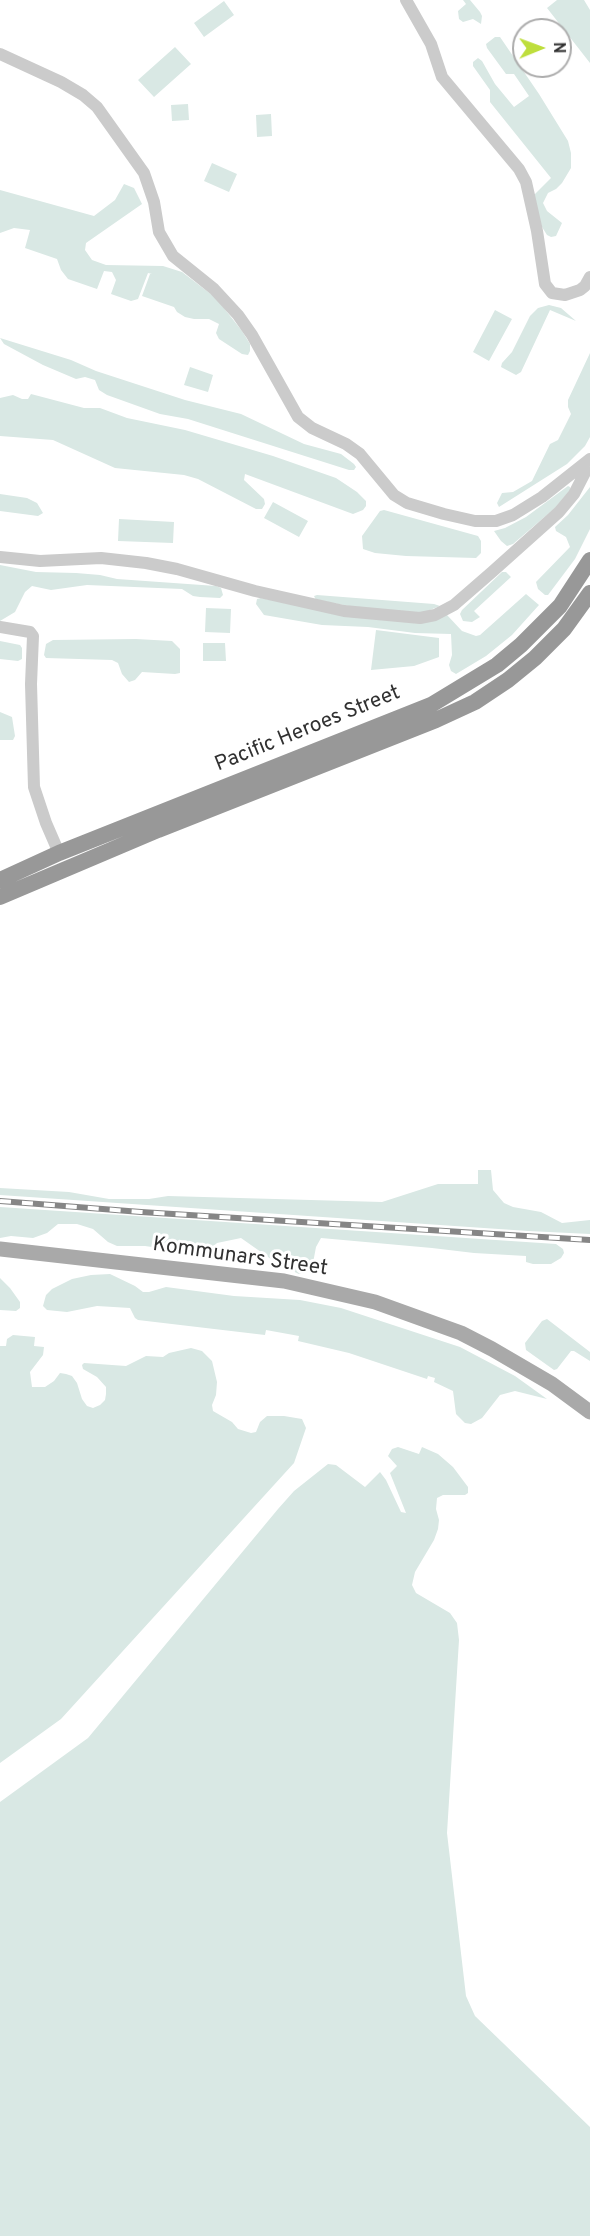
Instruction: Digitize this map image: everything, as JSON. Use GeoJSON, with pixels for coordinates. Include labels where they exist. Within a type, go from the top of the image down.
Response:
{"type":"FeatureCollection","features":[{"type":"Feature","properties":{"kind":"highway","name":"Pacific Heroes Street"},"geometry":{"type":"LineString","coordinates":[[0,880],[59,853],[422,709],[464,687],[497,665],[546,622],[560,606],[590,560]]}},
{"type":"Feature","properties":{"kind":"highway","name":"Pacific Heroes Street"},"geometry":{"type":"LineString","coordinates":[[0,897],[158,830],[436,720],[475,702],[535,658],[564,629],[590,593]]}},
{"type":"Feature","properties":{"kind":"main road","name":"Kommunars Street"},"geometry":{"type":"LineString","coordinates":[[0,1249],[284,1281],[375,1302],[461,1333],[552,1384],[590,1412]]}},
{"type":"Feature","properties":{"kind":"street"},"geometry":{"type":"LineString","coordinates":[[406,0],[431,44],[442,77],[522,176],[529,192],[545,284],[552,293],[565,295],[580,290],[590,277]]}},
{"type":"Feature","properties":{"kind":"street"},"geometry":{"type":"LineString","coordinates":[[0,54],[61,82],[83,95],[97,107],[144,173],[154,202],[161,239],[173,256],[214,289],[238,315],[252,335],[298,417],[312,428],[346,444],[360,454],[394,495],[406,503],[444,514],[475,521],[496,521],[513,515],[542,497],[590,461]]}},
{"type":"Feature","properties":{"kind":"street"},"geometry":{"type":"LineString","coordinates":[[0,557],[40,561],[100,558],[147,563],[255,591],[344,610],[420,618],[435,615],[454,605],[567,503],[584,479],[590,461]]}},
{"type":"Feature","properties":{"kind":"street"},"geometry":{"type":"LineString","coordinates":[[0,627],[30,632],[33,636],[31,684],[33,787],[59,853]]}},
{"type":"Feature","properties":{"kind":"shaded area"},"geometry":{"type":"Polygon","coordinates":[[[463,0],[470,0],[480,12],[481,24],[473,19],[463,22],[459,19],[458,11],[466,4],[463,0]]]}},
{"type":"Feature","properties":{"kind":"shaded area"},"geometry":{"type":"Polygon","coordinates":[[[557,0],[584,0],[590,10],[590,63],[572,40],[572,18],[555,18],[547,8],[557,0]]]}},
{"type":"Feature","properties":{"kind":"shaded area"},"geometry":{"type":"Polygon","coordinates":[[[224,1],[234,15],[204,37],[194,23],[224,1]]]}},
{"type":"Feature","properties":{"kind":"shaded area"},"geometry":{"type":"Polygon","coordinates":[[[495,37],[500,37],[512,55],[512,74],[506,74],[486,44],[495,37]]]}},
{"type":"Feature","properties":{"kind":"shaded area"},"geometry":{"type":"Polygon","coordinates":[[[175,47],[191,64],[154,97],[138,80],[175,47]]]}},
{"type":"Feature","properties":{"kind":"shaded area"},"geometry":{"type":"Polygon","coordinates":[[[478,58],[482,61],[495,84],[514,107],[529,96],[517,78],[528,78],[568,141],[571,153],[571,168],[562,183],[548,193],[543,203],[547,211],[562,223],[556,236],[551,237],[542,227],[534,195],[551,178],[490,102],[490,90],[473,66],[473,62],[478,58]]]}},
{"type":"Feature","properties":{"kind":"shaded area"},"geometry":{"type":"Polygon","coordinates":[[[188,104],[189,120],[172,121],[171,105],[188,104]]]}},
{"type":"Feature","properties":{"kind":"shaded area"},"geometry":{"type":"Polygon","coordinates":[[[271,114],[272,136],[257,137],[256,115],[271,114]]]}},
{"type":"Feature","properties":{"kind":"shaded area"},"geometry":{"type":"Polygon","coordinates":[[[212,163],[237,174],[229,192],[204,181],[212,163]]]}},
{"type":"Feature","properties":{"kind":"shaded area"},"geometry":{"type":"Polygon","coordinates":[[[124,184],[134,188],[142,204],[86,243],[85,250],[92,260],[106,265],[163,266],[182,272],[216,298],[250,344],[248,355],[242,354],[219,339],[216,333],[219,324],[209,319],[185,317],[174,307],[142,296],[150,274],[152,274],[148,273],[138,299],[131,301],[111,294],[116,280],[112,272],[104,271],[97,289],[68,279],[57,259],[25,248],[30,230],[14,228],[0,233],[0,190],[94,216],[115,200],[124,184]]]}},
{"type":"Feature","properties":{"kind":"shaded area"},"geometry":{"type":"Polygon","coordinates":[[[549,305],[561,308],[576,321],[550,310],[521,372],[516,375],[501,367],[512,352],[530,316],[538,308],[549,305]]]}},
{"type":"Feature","properties":{"kind":"shaded area"},"geometry":{"type":"Polygon","coordinates":[[[495,310],[512,319],[489,361],[473,352],[495,310]]]}},
{"type":"Feature","properties":{"kind":"shaded area"},"geometry":{"type":"Polygon","coordinates":[[[0,338],[185,400],[241,414],[304,444],[341,454],[356,467],[354,470],[349,470],[188,419],[160,414],[107,395],[99,390],[95,380],[85,377],[76,379],[43,365],[4,344],[0,338]]]}},
{"type":"Feature","properties":{"kind":"shaded area"},"geometry":{"type":"Polygon","coordinates":[[[590,353],[590,437],[585,446],[567,464],[499,507],[497,503],[502,493],[513,492],[532,481],[550,444],[558,440],[571,414],[568,400],[590,353]]]}},
{"type":"Feature","properties":{"kind":"shaded area"},"geometry":{"type":"Polygon","coordinates":[[[190,367],[213,375],[208,392],[184,385],[190,367]]]}},
{"type":"Feature","properties":{"kind":"shaded area"},"geometry":{"type":"Polygon","coordinates":[[[31,394],[84,408],[100,408],[127,418],[185,430],[273,456],[336,478],[357,492],[366,501],[366,506],[363,510],[353,514],[245,474],[244,480],[264,499],[265,504],[262,509],[256,509],[198,479],[184,475],[115,468],[53,440],[0,436],[0,398],[13,395],[28,399],[31,394]]]}},
{"type":"Feature","properties":{"kind":"shaded area"},"geometry":{"type":"Polygon","coordinates":[[[568,486],[570,490],[555,508],[513,544],[507,546],[501,541],[494,531],[526,517],[568,486]]]}},
{"type":"Feature","properties":{"kind":"shaded area"},"geometry":{"type":"Polygon","coordinates":[[[590,487],[590,529],[575,559],[548,595],[545,595],[538,589],[536,582],[570,547],[566,537],[556,531],[555,527],[568,515],[590,487]]]}},
{"type":"Feature","properties":{"kind":"shaded area"},"geometry":{"type":"Polygon","coordinates":[[[0,494],[27,498],[37,503],[43,513],[38,516],[0,511],[0,494]]]}},
{"type":"Feature","properties":{"kind":"shaded area"},"geometry":{"type":"Polygon","coordinates":[[[273,502],[308,521],[299,537],[264,518],[273,502]]]}},
{"type":"Feature","properties":{"kind":"shaded area"},"geometry":{"type":"Polygon","coordinates":[[[384,510],[478,536],[481,541],[481,553],[476,558],[406,556],[375,553],[363,549],[362,536],[380,511],[384,510]]]}},
{"type":"Feature","properties":{"kind":"shaded area"},"geometry":{"type":"Polygon","coordinates":[[[119,519],[174,522],[173,543],[118,541],[119,519]]]}},
{"type":"Feature","properties":{"kind":"shaded area"},"geometry":{"type":"Polygon","coordinates":[[[0,565],[36,572],[76,573],[117,579],[216,586],[221,588],[223,595],[220,598],[193,596],[182,589],[87,585],[51,590],[32,586],[25,592],[15,612],[0,621],[0,565]]]}},
{"type":"Feature","properties":{"kind":"shaded area"},"geometry":{"type":"Polygon","coordinates":[[[502,572],[506,572],[511,577],[474,611],[480,617],[472,622],[463,621],[460,614],[462,610],[502,572]]]}},
{"type":"Feature","properties":{"kind":"shaded area"},"geometry":{"type":"Polygon","coordinates":[[[526,594],[539,605],[512,635],[486,656],[456,674],[451,671],[449,665],[452,655],[451,634],[322,625],[264,615],[256,604],[257,599],[261,598],[344,615],[447,615],[462,631],[476,636],[480,635],[526,594]]]}},
{"type":"Feature","properties":{"kind":"shaded area"},"geometry":{"type":"Polygon","coordinates":[[[314,596],[440,606],[420,614],[371,610],[316,600],[314,596]]]}},
{"type":"Feature","properties":{"kind":"shaded area"},"geometry":{"type":"Polygon","coordinates":[[[206,608],[231,609],[230,633],[205,632],[206,608]]]}},
{"type":"Feature","properties":{"kind":"shaded area"},"geometry":{"type":"Polygon","coordinates":[[[376,630],[439,638],[439,657],[414,666],[371,670],[376,630]]]}},
{"type":"Feature","properties":{"kind":"shaded area"},"geometry":{"type":"Polygon","coordinates":[[[53,640],[172,641],[180,649],[180,673],[142,672],[135,680],[129,682],[122,674],[118,663],[112,660],[46,658],[44,655],[46,644],[53,640]]]}},
{"type":"Feature","properties":{"kind":"shaded area"},"geometry":{"type":"Polygon","coordinates":[[[0,641],[20,645],[22,659],[18,661],[0,659],[0,641]]]}},
{"type":"Feature","properties":{"kind":"shaded area"},"geometry":{"type":"Polygon","coordinates":[[[203,643],[225,643],[226,661],[203,661],[203,643]]]}},
{"type":"Feature","properties":{"kind":"shaded area"},"geometry":{"type":"Polygon","coordinates":[[[0,712],[12,717],[15,736],[13,740],[0,740],[0,712]]]}},
{"type":"Feature","properties":{"kind":"shaded area"},"geometry":{"type":"Polygon","coordinates":[[[478,1170],[491,1170],[493,1190],[504,1203],[541,1212],[562,1223],[590,1220],[590,1234],[0,1195],[0,1188],[69,1192],[109,1199],[149,1199],[168,1196],[382,1202],[438,1184],[478,1184],[478,1170]]]}},
{"type":"Feature","properties":{"kind":"shaded area"},"geometry":{"type":"Polygon","coordinates":[[[0,1207],[556,1244],[563,1249],[564,1253],[561,1258],[551,1264],[533,1264],[526,1262],[526,1256],[321,1238],[316,1247],[313,1263],[308,1271],[299,1274],[278,1264],[241,1238],[217,1243],[209,1250],[193,1257],[185,1257],[159,1248],[117,1246],[108,1242],[93,1229],[77,1224],[58,1224],[47,1233],[33,1238],[11,1236],[0,1238],[0,1207]]]}},
{"type":"Feature","properties":{"kind":"shaded area"},"geometry":{"type":"Polygon","coordinates":[[[110,1274],[143,1292],[166,1287],[234,1296],[300,1300],[341,1308],[460,1347],[515,1376],[547,1399],[515,1391],[500,1395],[482,1418],[471,1424],[465,1423],[456,1414],[453,1391],[434,1382],[435,1378],[428,1376],[427,1379],[349,1353],[298,1341],[299,1336],[266,1330],[265,1335],[138,1320],[130,1308],[97,1306],[67,1312],[47,1310],[43,1306],[46,1295],[52,1289],[72,1279],[110,1274]]]}},
{"type":"Feature","properties":{"kind":"shaded area"},"geometry":{"type":"Polygon","coordinates":[[[0,1278],[20,1302],[20,1308],[16,1311],[0,1310],[0,1278]]]}},
{"type":"Feature","properties":{"kind":"shaded area"},"geometry":{"type":"Polygon","coordinates":[[[547,1319],[590,1352],[590,1361],[571,1351],[554,1370],[526,1350],[525,1343],[542,1321],[547,1319]]]}},
{"type":"Feature","properties":{"kind":"shaded area"},"geometry":{"type":"Polygon","coordinates":[[[13,1335],[35,1337],[34,1346],[44,1347],[43,1355],[30,1372],[32,1387],[45,1387],[60,1373],[72,1376],[82,1399],[87,1406],[93,1408],[105,1400],[106,1387],[97,1377],[83,1369],[84,1363],[126,1366],[146,1356],[163,1357],[169,1353],[191,1348],[202,1351],[212,1361],[217,1382],[212,1405],[213,1411],[232,1422],[238,1429],[251,1433],[256,1432],[260,1422],[267,1416],[302,1419],[306,1428],[294,1463],[61,1719],[0,1763],[0,1346],[6,1346],[7,1339],[13,1335]]]}},
{"type":"Feature","properties":{"kind":"shaded area"},"geometry":{"type":"Polygon","coordinates":[[[398,1447],[419,1454],[422,1447],[438,1454],[453,1467],[468,1487],[468,1493],[465,1495],[443,1495],[437,1498],[438,1529],[415,1572],[412,1585],[416,1593],[450,1613],[457,1623],[459,1640],[447,1833],[466,1996],[475,2016],[590,2127],[590,2236],[0,2236],[0,1802],[88,1738],[278,1509],[294,1491],[328,1464],[336,1465],[365,1487],[380,1472],[401,1512],[406,1513],[390,1473],[397,1466],[388,1456],[392,1449],[398,1447]]]}},
{"type":"Feature","properties":{"kind":"railway"},"geometry":{"type":"LineString","coordinates":[[0,1201],[590,1240]]}}]}
